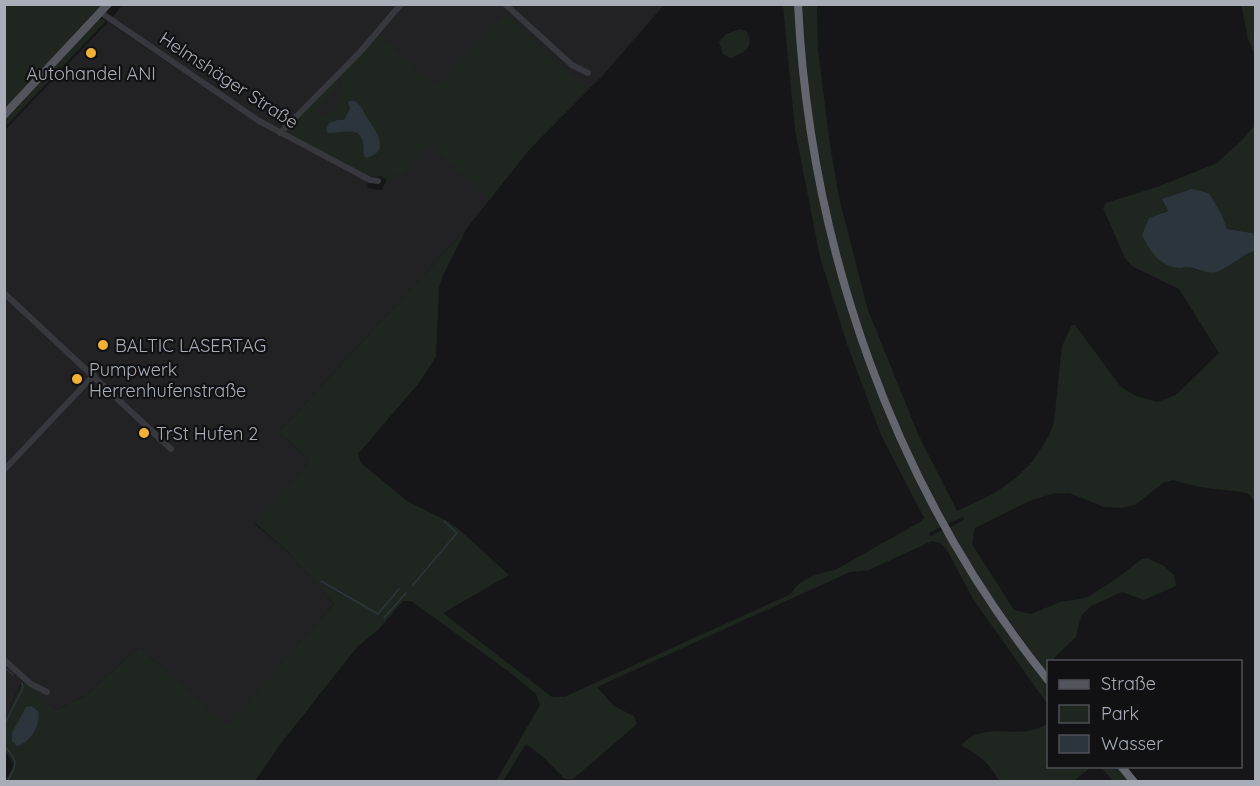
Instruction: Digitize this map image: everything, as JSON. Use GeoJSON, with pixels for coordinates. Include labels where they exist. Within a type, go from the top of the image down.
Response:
{"type":"FeatureCollection","features":[{"type":"Feature","properties":{"kind":"highway"},"geometry":{"type":"LineString","coordinates":[[798,4],[807,102],[824,207],[842,282],[877,384],[900,438],[942,523],[993,604],[1047,679]]}},
{"type":"Feature","properties":{"kind":"highway"},"geometry":{"type":"LineString","coordinates":[[1123,768],[1134,782]]}},
{"type":"Feature","properties":{"kind":"main road"},"geometry":{"type":"LineString","coordinates":[[4,115],[108,4]]}},
{"type":"Feature","properties":{"kind":"street"},"geometry":{"type":"LineString","coordinates":[[280,133],[361,51],[401,4]]}},
{"type":"Feature","properties":{"kind":"street"},"geometry":{"type":"LineString","coordinates":[[505,4],[573,65],[588,74]]}},
{"type":"Feature","properties":{"kind":"street","name":"Helmshäger Straße"},"geometry":{"type":"LineString","coordinates":[[100,12],[250,116],[370,180],[378,181]]}},
{"type":"Feature","properties":{"kind":"street"},"geometry":{"type":"LineString","coordinates":[[4,293],[171,449]]}},
{"type":"Feature","properties":{"kind":"street"},"geometry":{"type":"LineString","coordinates":[[4,470],[94,375]]}},
{"type":"Feature","properties":{"kind":"street"},"geometry":{"type":"LineString","coordinates":[[4,660],[31,684],[47,692]]}},
{"type":"Feature","properties":{"kind":"shaded area"},"geometry":{"type":"Polygon","coordinates":[[[123,4],[664,5],[604,74],[529,150],[467,228],[279,432],[310,461],[255,524],[288,552],[334,604],[227,726],[139,647],[86,695],[55,710],[21,683],[5,718],[4,131],[108,22],[265,128],[367,182],[368,188],[382,190],[387,179],[381,176],[369,177],[275,129],[112,18],[123,4]]]}},
{"type":"Feature","properties":{"kind":"green space"},"geometry":{"type":"Polygon","coordinates":[[[5,5],[103,5],[5,110],[5,5]]]}},
{"type":"Feature","properties":{"kind":"green space"},"geometry":{"type":"Polygon","coordinates":[[[783,5],[795,5],[808,136],[828,238],[841,288],[875,386],[895,434],[941,527],[929,533],[931,536],[943,530],[1047,684],[1047,704],[973,599],[947,550],[940,543],[932,541],[869,570],[850,572],[597,687],[614,706],[634,716],[637,724],[573,779],[565,779],[541,755],[526,744],[503,781],[496,781],[540,705],[536,694],[411,601],[403,601],[379,629],[357,647],[279,746],[255,781],[5,781],[13,763],[5,750],[5,718],[23,681],[55,710],[86,695],[139,647],[227,725],[334,604],[288,552],[255,523],[310,461],[279,432],[467,228],[443,275],[439,288],[436,357],[418,384],[358,454],[361,463],[407,501],[449,522],[509,575],[443,613],[552,697],[564,697],[791,594],[804,581],[835,570],[920,522],[924,518],[881,435],[847,344],[820,257],[795,130],[783,5]]]}},
{"type":"Feature","properties":{"kind":"green space"},"geometry":{"type":"Polygon","coordinates":[[[801,5],[817,5],[818,49],[830,145],[840,202],[868,310],[918,434],[957,511],[993,494],[1016,478],[1032,462],[1049,436],[1054,422],[1062,346],[1072,325],[1075,325],[1121,387],[1136,396],[1157,402],[1176,395],[1219,353],[1179,289],[1132,266],[1125,258],[1103,208],[1106,203],[1157,187],[1217,163],[1255,125],[1255,237],[1252,233],[1227,229],[1209,193],[1200,191],[1162,199],[1168,211],[1155,216],[1176,268],[1202,271],[1255,251],[1255,501],[1247,493],[1199,487],[1173,480],[1163,483],[1135,505],[1121,508],[1104,507],[1069,493],[1052,494],[1029,501],[975,528],[972,544],[1014,610],[1031,614],[1060,602],[1086,598],[1142,559],[1147,558],[1164,566],[1174,575],[1176,586],[1144,600],[1122,592],[1091,606],[1081,616],[1076,637],[1054,660],[1047,660],[1047,674],[993,599],[949,528],[964,520],[963,517],[947,524],[927,489],[883,393],[840,261],[814,137],[801,5]]]}},
{"type":"Feature","properties":{"kind":"green space"},"geometry":{"type":"Polygon","coordinates":[[[1241,5],[1255,5],[1255,55],[1248,39],[1241,5]]]}},
{"type":"Feature","properties":{"kind":"green space"},"geometry":{"type":"Polygon","coordinates":[[[505,13],[587,89],[529,150],[490,199],[429,144],[403,175],[397,172],[391,182],[381,176],[369,177],[290,135],[290,127],[335,81],[338,82],[338,86],[315,110],[323,118],[340,100],[337,95],[342,83],[340,76],[378,34],[436,87],[505,13]],[[348,102],[350,109],[334,133],[352,131],[356,133],[362,140],[363,153],[367,117],[361,106],[348,102]]]}},
{"type":"Feature","properties":{"kind":"green space"},"geometry":{"type":"Polygon","coordinates":[[[97,20],[106,21],[5,127],[4,119],[97,20]]]}},
{"type":"Feature","properties":{"kind":"green space"},"geometry":{"type":"Polygon","coordinates":[[[740,29],[747,32],[749,46],[744,52],[730,58],[723,54],[719,42],[726,34],[740,29]]]}},
{"type":"Feature","properties":{"kind":"green space"},"geometry":{"type":"Polygon","coordinates":[[[1047,724],[1047,768],[1090,768],[1074,781],[999,781],[983,760],[961,745],[981,733],[1038,729],[1047,724]]]}},
{"type":"Feature","properties":{"kind":"green space"},"geometry":{"type":"Polygon","coordinates":[[[1102,768],[1118,768],[1130,781],[1113,781],[1102,768]]]}},
{"type":"Feature","properties":{"kind":"water"},"geometry":{"type":"Polygon","coordinates":[[[353,100],[362,108],[380,141],[378,151],[366,158],[363,142],[358,134],[353,132],[328,133],[326,130],[329,123],[344,120],[350,109],[348,102],[353,100]]]}},
{"type":"Feature","properties":{"kind":"water"},"geometry":{"type":"Polygon","coordinates":[[[1192,189],[1209,193],[1227,229],[1252,233],[1255,237],[1255,251],[1224,269],[1212,272],[1178,268],[1160,260],[1142,235],[1149,218],[1168,211],[1162,199],[1192,189]]]}},
{"type":"Feature","properties":{"kind":"water"},"geometry":{"type":"Polygon","coordinates":[[[31,706],[38,711],[37,727],[26,741],[17,746],[12,741],[12,733],[26,707],[31,706]]]}},
{"type":"Feature","properties":{"kind":"waterway"},"geometry":{"type":"LineString","coordinates":[[412,586],[457,533],[444,521]]}},
{"type":"Feature","properties":{"kind":"waterway"},"geometry":{"type":"LineString","coordinates":[[321,581],[378,614],[399,589]]}},
{"type":"Feature","properties":{"kind":"waterway"},"geometry":{"type":"LineString","coordinates":[[384,618],[406,593]]}},
{"type":"Feature","properties":{"kind":"waterway"},"geometry":{"type":"LineString","coordinates":[[4,667],[13,675]]}},
{"type":"Feature","properties":{"kind":"waterway"},"geometry":{"type":"LineString","coordinates":[[4,725],[23,688],[22,683]]}},
{"type":"Feature","properties":{"kind":"waterway"},"geometry":{"type":"LineString","coordinates":[[4,745],[15,762],[7,782]]}},
{"type":"Feature","properties":{"kind":"place","name":"Autohandel ANI"},"geometry":{"type":"Point","coordinates":[91,53]}},
{"type":"Feature","properties":{"kind":"place","name":"BALTIC LASERTAG"},"geometry":{"type":"Point","coordinates":[103,345]}},
{"type":"Feature","properties":{"kind":"place","name":"Pumpwerk Herrenhufenstraße"},"geometry":{"type":"Point","coordinates":[77,379]}},
{"type":"Feature","properties":{"kind":"place","name":"TrSt Hufen 2"},"geometry":{"type":"Point","coordinates":[144,433]}}]}
